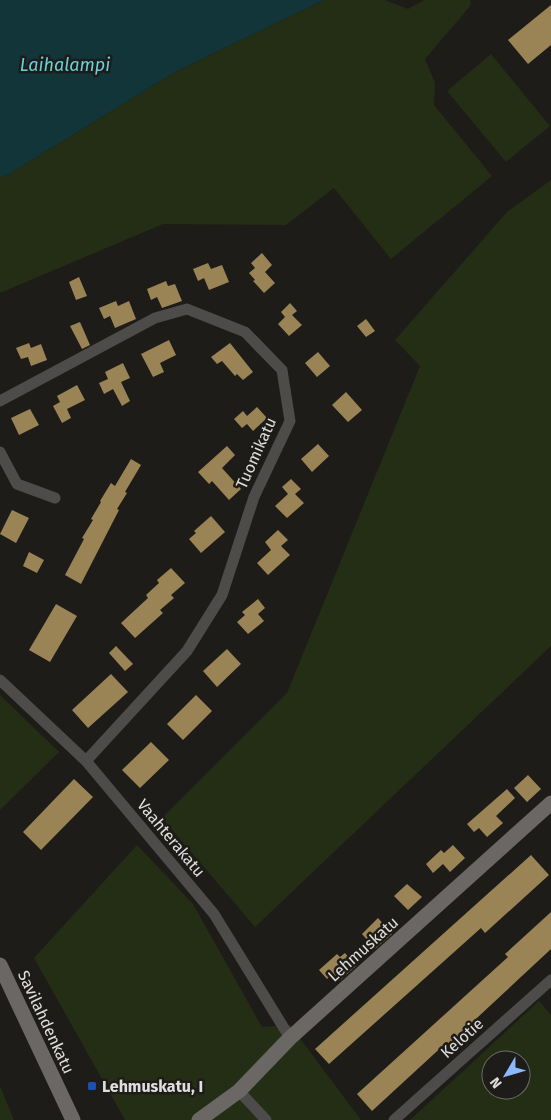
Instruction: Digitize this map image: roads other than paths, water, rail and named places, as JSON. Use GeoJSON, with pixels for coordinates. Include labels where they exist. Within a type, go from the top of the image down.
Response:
{"type":"FeatureCollection","features":[{"type":"Feature","properties":{"kind":"street","name":"Tuomikatu"},"geometry":{"type":"LineString","coordinates":[[0,401],[155,318],[187,309],[246,332],[282,370],[290,422],[254,497],[222,595],[187,651],[86,761]]}},
{"type":"Feature","properties":{"kind":"street"},"geometry":{"type":"LineString","coordinates":[[0,452],[18,484],[54,498]]}},
{"type":"Feature","properties":{"kind":"street","name":"Vaahterakatu"},"geometry":{"type":"LineString","coordinates":[[0,680],[86,761],[214,914],[290,1038]]}},
{"type":"Feature","properties":{"kind":"street","name":"Lehmuskatu"},"geometry":{"type":"LineString","coordinates":[[199,1120],[240,1091],[290,1038],[551,803]]}},
{"type":"Feature","properties":{"kind":"street","name":"Savilahdenkatu"},"geometry":{"type":"LineString","coordinates":[[0,965],[74,1120]]}},
{"type":"Feature","properties":{"kind":"street","name":"Kelotie"},"geometry":{"type":"LineString","coordinates":[[394,1120],[551,980]]}},
{"type":"Feature","properties":{"kind":"street"},"geometry":{"type":"LineString","coordinates":[[240,1091],[266,1120]]}},
{"type":"Feature","properties":{"kind":"water","name":"Laihalampi"},"geometry":{"type":"Polygon","coordinates":[[[0,0],[324,0],[175,72],[9,174],[0,177],[0,0]]]}},
{"type":"Feature","properties":{"kind":"place","name":"Lehmuskatu, I"},"geometry":{"type":"Point","coordinates":[92,1086]}}]}
